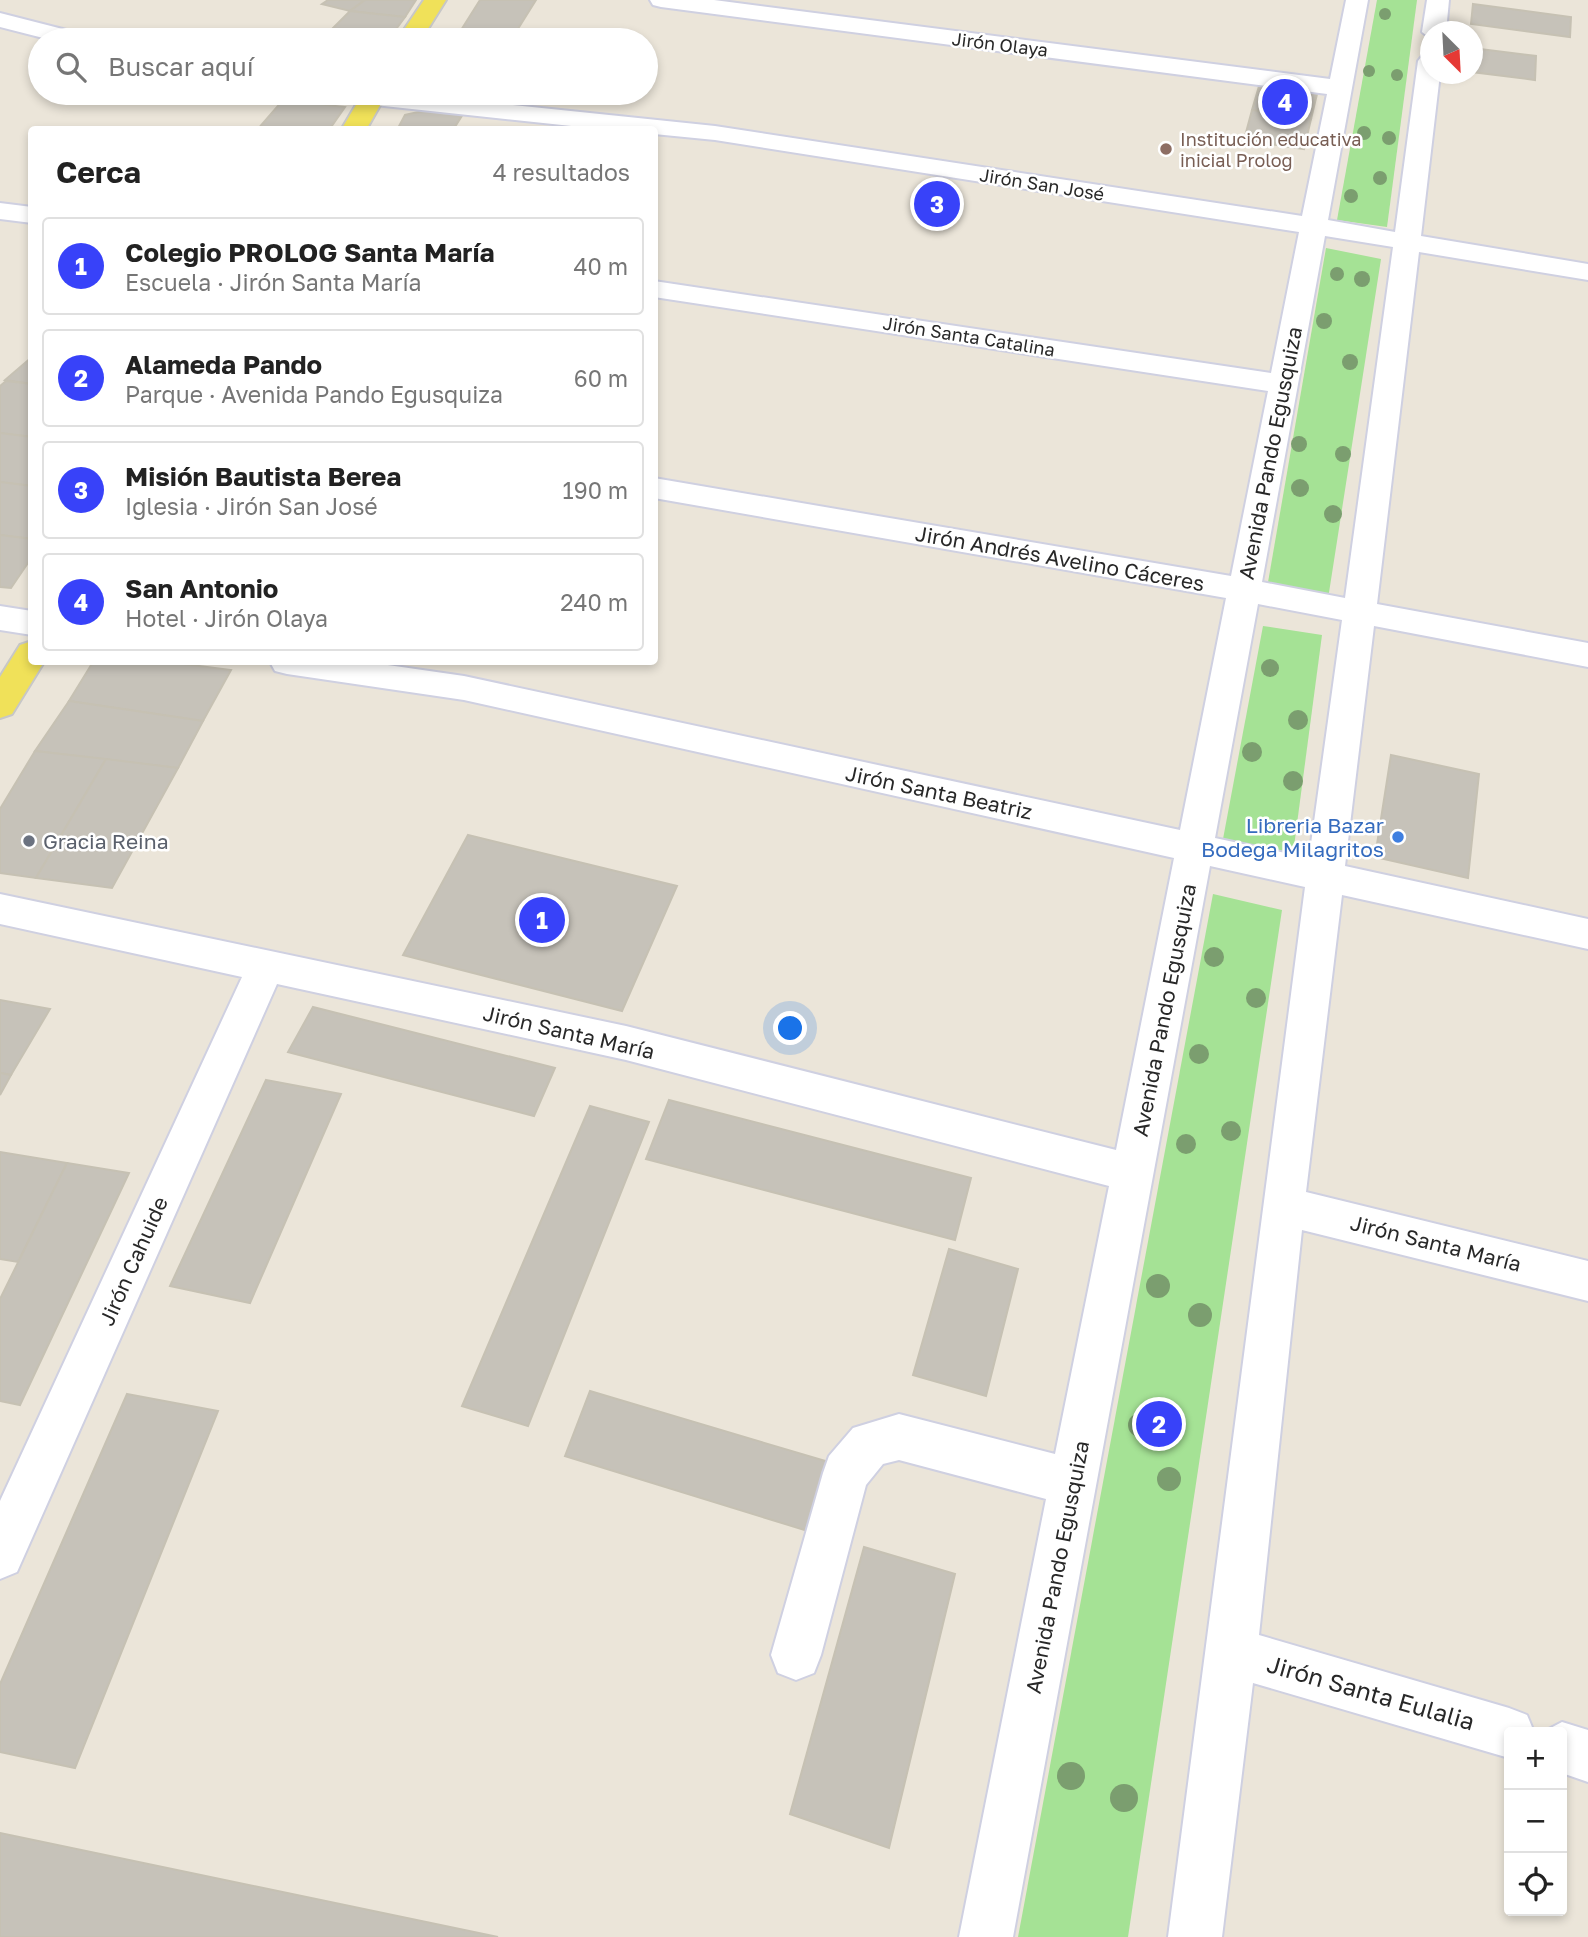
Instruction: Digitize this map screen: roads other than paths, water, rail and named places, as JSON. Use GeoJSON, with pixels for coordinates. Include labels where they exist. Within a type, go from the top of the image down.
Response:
{"type":"FeatureCollection","features":[{"type":"Feature","properties":{"kind":"main road"},"geometry":{"type":"LineString","coordinates":[[417,28],[435,0]]}},
{"type":"Feature","properties":{"kind":"main road"},"geometry":{"type":"LineString","coordinates":[[355,126],[367,105]]}},
{"type":"Feature","properties":{"kind":"main road"},"geometry":{"type":"LineString","coordinates":[[0,705],[28,660]]}},
{"type":"Feature","properties":{"kind":"street","name":"Jirón Olaya"},"geometry":{"type":"LineString","coordinates":[[661,0],[1340,88]]}},
{"type":"Feature","properties":{"kind":"street","name":"Avenida Pando Egusquiza"},"geometry":{"type":"LineString","coordinates":[[986,1937],[1357,0]]}},
{"type":"Feature","properties":{"kind":"street"},"geometry":{"type":"LineString","coordinates":[[1435,21],[1438,0]]}},
{"type":"Feature","properties":{"kind":"street"},"geometry":{"type":"LineString","coordinates":[[0,20],[31,28]]}},
{"type":"Feature","properties":{"kind":"street"},"geometry":{"type":"LineString","coordinates":[[1195,1937],[1232,1652],[1283,1206],[1427,84]]}},
{"type":"Feature","properties":{"kind":"street","name":"Jirón San José"},"geometry":{"type":"LineString","coordinates":[[463,105],[652,126]]}},
{"type":"Feature","properties":{"kind":"street","name":"Jirón San José"},"geometry":{"type":"LineString","coordinates":[[658,127],[715,133],[1314,226],[1588,272]]}},
{"type":"Feature","properties":{"kind":"street"},"geometry":{"type":"LineString","coordinates":[[0,211],[28,214]]}},
{"type":"Feature","properties":{"kind":"street","name":"Jirón Santa Catalina"},"geometry":{"type":"LineString","coordinates":[[658,290],[1284,384]]}},
{"type":"Feature","properties":{"kind":"street","name":"Jirón Andrés Avelino Cáceres"},"geometry":{"type":"LineString","coordinates":[[658,489],[1244,590],[1588,655]]}},
{"type":"Feature","properties":{"kind":"street"},"geometry":{"type":"LineString","coordinates":[[0,618],[28,622]]}},
{"type":"Feature","properties":{"kind":"street","name":"Jirón Santa Beatriz"},"geometry":{"type":"LineString","coordinates":[[307,665],[464,688],[1588,934]]}},
{"type":"Feature","properties":{"kind":"street","name":"Jirón Santa María"},"geometry":{"type":"LineString","coordinates":[[0,909],[626,1043],[1133,1173]]}},
{"type":"Feature","properties":{"kind":"street","name":"Jirón Cahuide"},"geometry":{"type":"LineString","coordinates":[[0,1555],[266,966]]}},
{"type":"Feature","properties":{"kind":"street","name":"Jirón Santa María"},"geometry":{"type":"LineString","coordinates":[[1283,1206],[1588,1281]]}},
{"type":"Feature","properties":{"kind":"street"},"geometry":{"type":"LineString","coordinates":[[796,1655],[846,1473],[869,1444],[899,1437],[987,1458],[1073,1483]]}},
{"type":"Feature","properties":{"kind":"street","name":"Jirón Santa Eulalia"},"geometry":{"type":"LineString","coordinates":[[1232,1652],[1504,1732]]}},
{"type":"Feature","properties":{"kind":"street"},"geometry":{"type":"LineString","coordinates":[[1567,1750],[1588,1756]]}},
{"type":"Feature","properties":{"kind":"place","name":"San Antonio"},"geometry":{"type":"Point","coordinates":[1285,102]}},
{"type":"Feature","properties":{"kind":"place","name":"Institución educativa inicial Prolog"},"geometry":{"type":"Point","coordinates":[1166,149]}},
{"type":"Feature","properties":{"kind":"place","name":"Misión Bautista Berea"},"geometry":{"type":"Point","coordinates":[937,204]}},
{"type":"Feature","properties":{"kind":"place","name":"Libreria Bazar Bodega Milagritos"},"geometry":{"type":"Point","coordinates":[1398,837]}},
{"type":"Feature","properties":{"kind":"place","name":"Gracia Reina"},"geometry":{"type":"Point","coordinates":[29,841]}},
{"type":"Feature","properties":{"kind":"place","name":"Colegio PROLOG Santa María"},"geometry":{"type":"Point","coordinates":[542,920]}},
{"type":"Feature","properties":{"kind":"place","name":"Alameda Pando"},"geometry":{"type":"Point","coordinates":[1159,1424]}}]}
